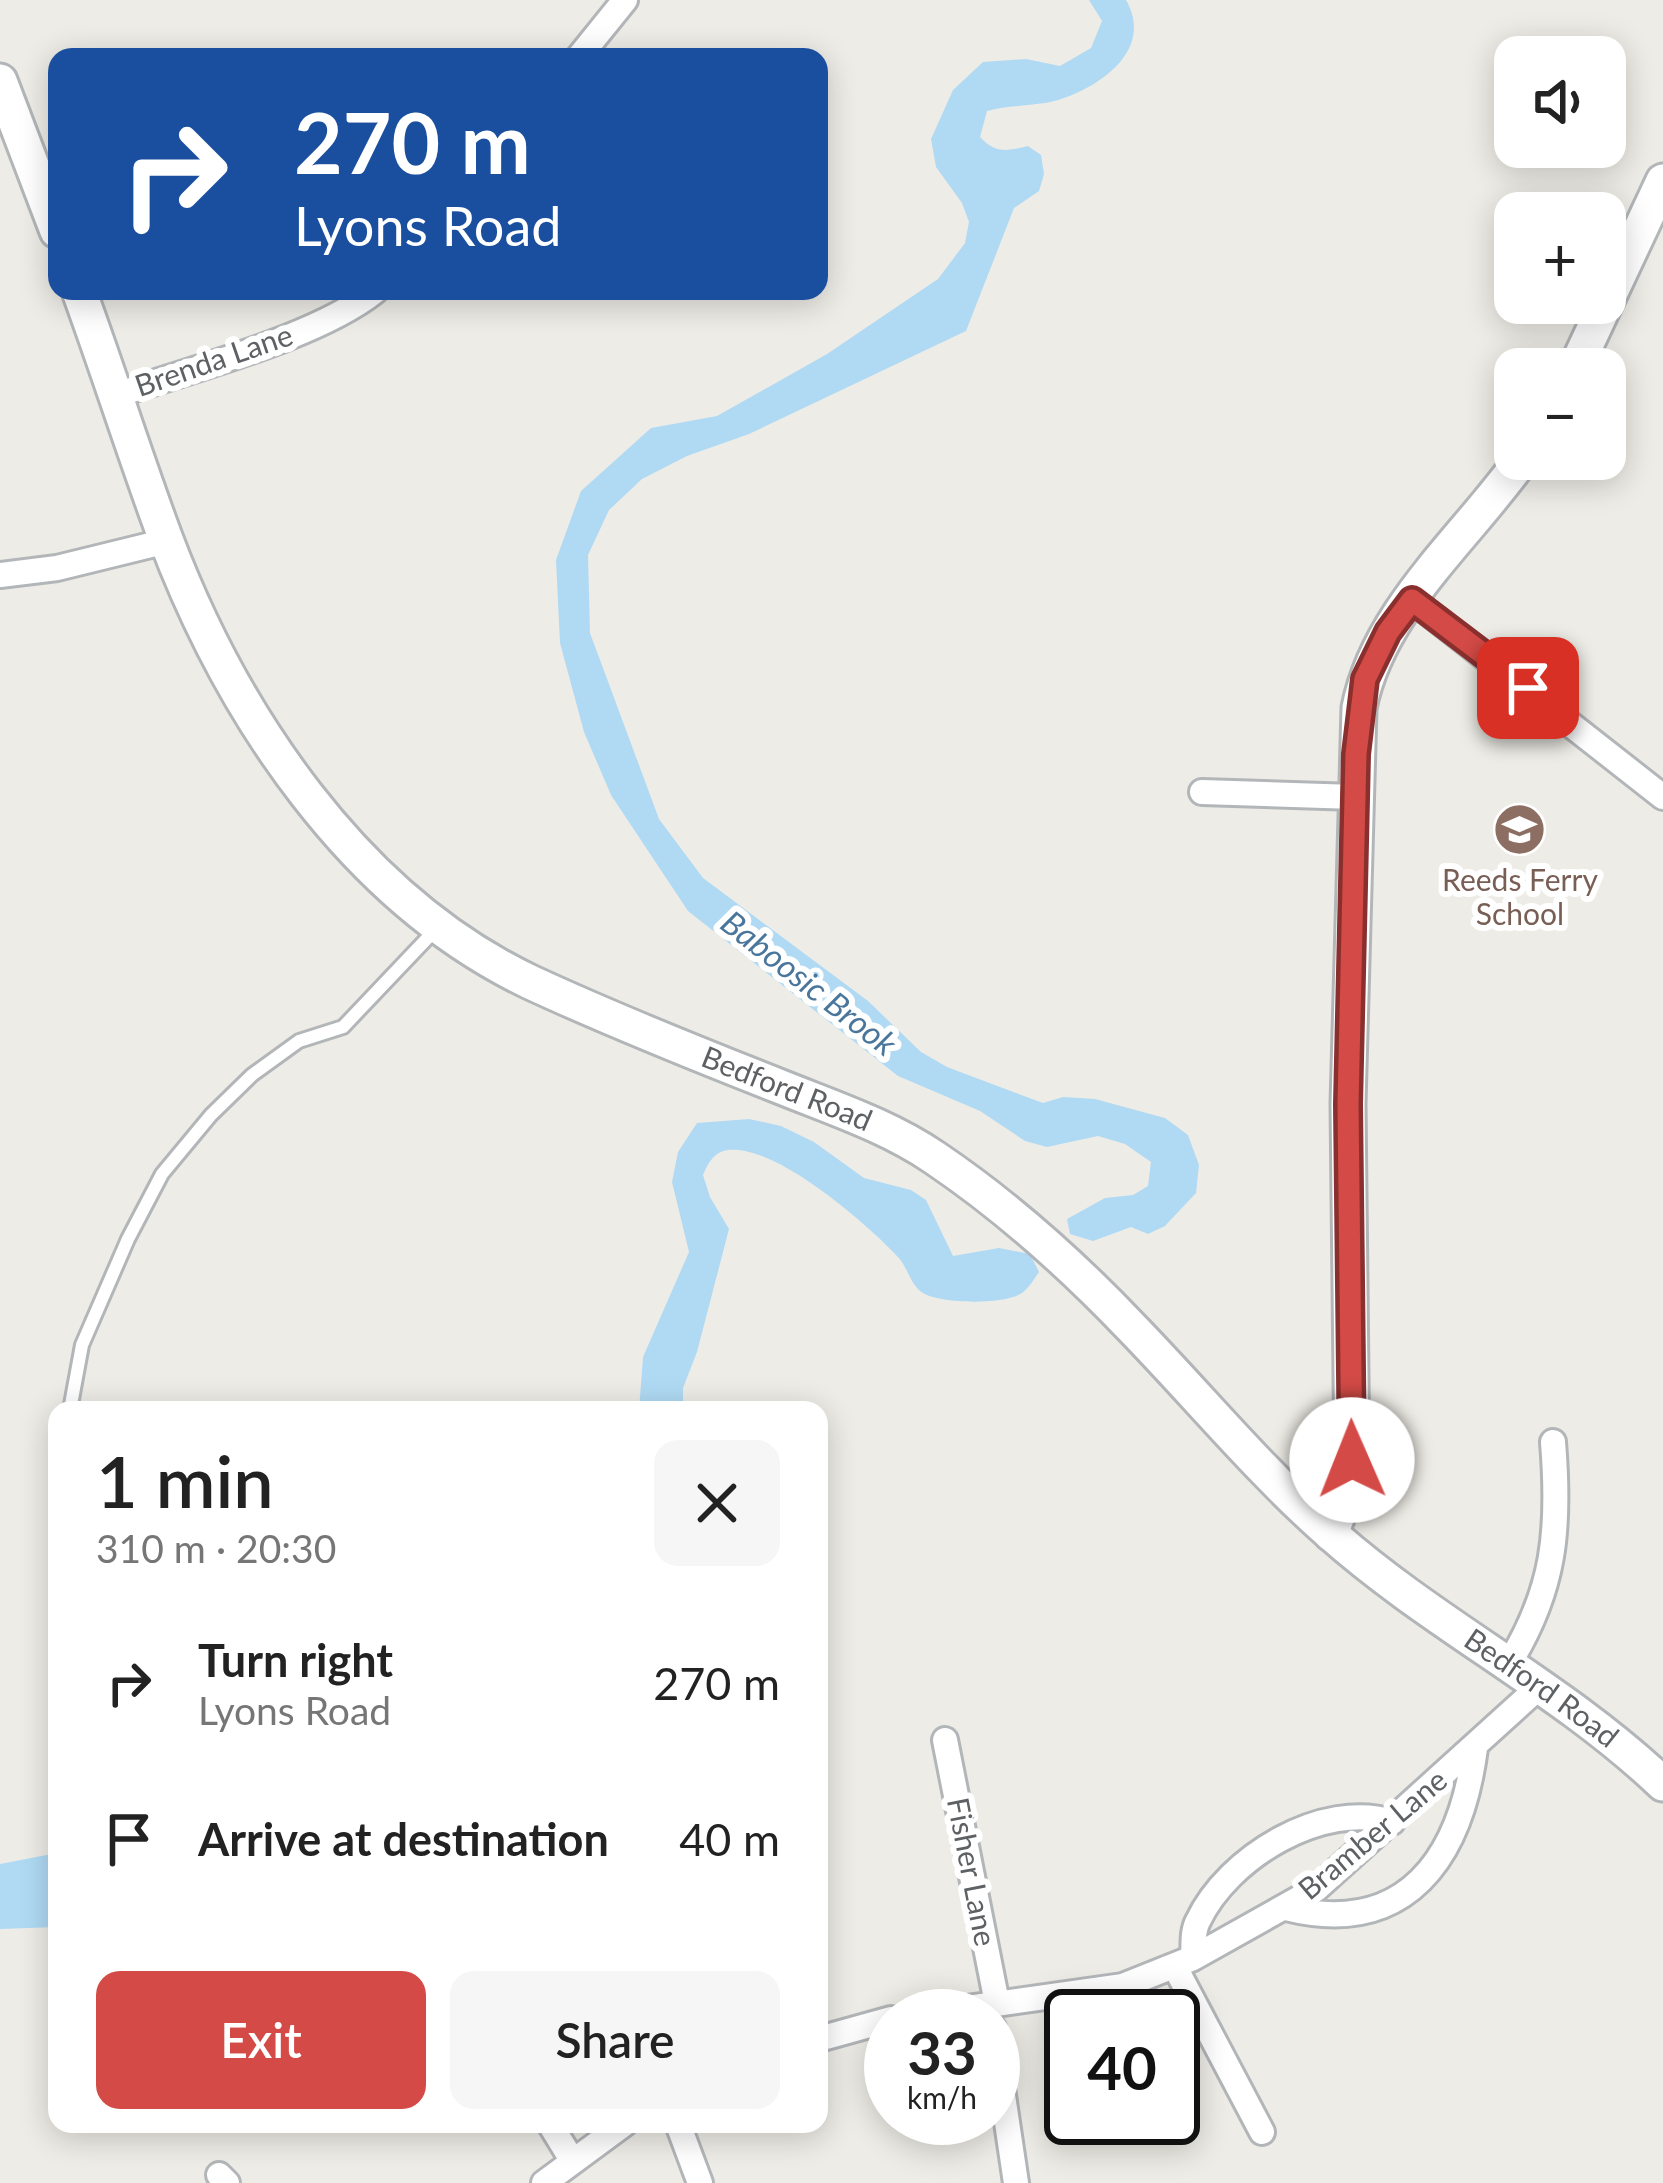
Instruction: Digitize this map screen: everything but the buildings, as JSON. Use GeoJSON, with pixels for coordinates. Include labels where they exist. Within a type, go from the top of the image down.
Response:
{"type":"FeatureCollection","features":[{"type":"Feature","properties":{"kind":"street"},"geometry":{"type":"LineString","coordinates":[[586,48],[625,0]]}},
{"type":"Feature","properties":{"kind":"street"},"geometry":{"type":"LineString","coordinates":[[0,81],[48,207]]}},
{"type":"Feature","properties":{"kind":"street"},"geometry":{"type":"LineString","coordinates":[[1585,348],[1663,181]]}},
{"type":"Feature","properties":{"kind":"street","name":"Bedford Road"},"geometry":{"type":"LineString","coordinates":[[82,300],[166,541],[206,628],[255,718],[343,842],[379,879],[439,926],[525,979],[885,1130],[931,1155],[1083,1279],[1288,1495],[1371,1569],[1540,1686],[1663,1784]]}},
{"type":"Feature","properties":{"kind":"street","name":"Brenda Lane"},"geometry":{"type":"LineString","coordinates":[[117,395],[299,332],[361,300]]}},
{"type":"Feature","properties":{"kind":"street"},"geometry":{"type":"LineString","coordinates":[[1331,1534],[1350,1484],[1352,1460],[1348,1104],[1359,708],[1365,679],[1388,632],[1506,480]]}},
{"type":"Feature","properties":{"kind":"street"},"geometry":{"type":"LineString","coordinates":[[0,575],[57,568],[166,541]]}},
{"type":"Feature","properties":{"kind":"street"},"geometry":{"type":"LineString","coordinates":[[1412,600],[1663,796]]}},
{"type":"Feature","properties":{"kind":"street"},"geometry":{"type":"LineString","coordinates":[[1202,792],[1354,796]]}},
{"type":"Feature","properties":{"kind":"street"},"geometry":{"type":"LineString","coordinates":[[1508,1665],[1530,1630],[1556,1543],[1553,1442]]}},
{"type":"Feature","properties":{"kind":"street","name":"Bramber Lane"},"geometry":{"type":"LineString","coordinates":[[1020,2007],[1123,1986],[1184,1962],[1286,1908],[1343,1867],[1540,1686]]}},
{"type":"Feature","properties":{"kind":"street","name":"Fisher Lane"},"geometry":{"type":"LineString","coordinates":[[945,1740],[989,1989]]}},
{"type":"Feature","properties":{"kind":"street"},"geometry":{"type":"LineString","coordinates":[[1286,1908],[1342,1917],[1388,1902],[1413,1887],[1432,1869],[1462,1811],[1475,1748]]}},
{"type":"Feature","properties":{"kind":"street"},"geometry":{"type":"LineString","coordinates":[[1262,2132],[1184,1962],[1198,1919],[1223,1886],[1261,1852],[1303,1828],[1354,1814],[1392,1822]]}},
{"type":"Feature","properties":{"kind":"street"},"geometry":{"type":"LineString","coordinates":[[828,2036],[864,2026]]}},
{"type":"Feature","properties":{"kind":"street"},"geometry":{"type":"LineString","coordinates":[[556,2133],[572,2160]]}},
{"type":"Feature","properties":{"kind":"street"},"geometry":{"type":"LineString","coordinates":[[544,2183],[611,2133]]}},
{"type":"Feature","properties":{"kind":"street"},"geometry":{"type":"LineString","coordinates":[[681,2133],[700,2183]]}},
{"type":"Feature","properties":{"kind":"street","name":"Fisher Lane"},"geometry":{"type":"LineString","coordinates":[[1011,2145],[1016,2183]]}},
{"type":"Feature","properties":{"kind":"lane"},"geometry":{"type":"LineString","coordinates":[[72,1401],[82,1345],[162,1174],[252,1075],[299,1041],[344,1027],[439,926]]}},
{"type":"Feature","properties":{"kind":"water","name":"Baboosic Brook"},"geometry":{"type":"Polygon","coordinates":[[[1089,0],[1126,0],[1134,33],[1121,61],[1095,83],[1064,98],[987,111],[980,137],[1002,150],[1028,146],[1041,155],[1044,174],[1039,191],[1014,208],[966,331],[642,479],[609,510],[588,555],[590,633],[659,819],[703,878],[868,1001],[921,1052],[947,1067],[1043,1103],[1063,1097],[1095,1099],[1165,1118],[1188,1135],[1199,1165],[1196,1193],[1165,1226],[1148,1234],[1131,1227],[1093,1241],[1070,1234],[1067,1219],[1105,1198],[1133,1195],[1148,1186],[1151,1162],[1125,1144],[1098,1136],[1047,1147],[1025,1141],[980,1111],[898,1076],[688,911],[611,795],[584,732],[560,643],[556,560],[581,491],[651,428],[717,416],[827,354],[938,279],[965,243],[969,222],[962,203],[936,167],[931,139],[953,90],[983,62],[1026,59],[1060,66],[1091,48],[1102,21],[1089,0]]]}},
{"type":"Feature","properties":{"kind":"water"},"geometry":{"type":"Polygon","coordinates":[[[749,1119],[781,1126],[814,1142],[864,1178],[911,1190],[926,1200],[953,1256],[999,1248],[1030,1254],[1039,1272],[1022,1293],[1002,1300],[932,1297],[919,1290],[883,1242],[818,1188],[770,1159],[747,1151],[723,1151],[703,1175],[729,1229],[683,1401],[640,1401],[643,1357],[689,1252],[672,1182],[678,1152],[697,1123],[749,1119]]]}},
{"type":"Feature","properties":{"kind":"water"},"geometry":{"type":"Polygon","coordinates":[[[48,1855],[48,1927],[0,1929],[0,1864],[48,1855]]]}},
{"type":"Feature","properties":{"kind":"place","name":"Reeds Ferry School"},"geometry":{"type":"Point","coordinates":[1520,829]}},
{"type":"Feature","properties":{"kind":"route"},"geometry":{"type":"LineString","coordinates":[[1352,1460],[1348,1104],[1356,754],[1365,679],[1388,632],[1412,600],[1528,688]]}}]}
